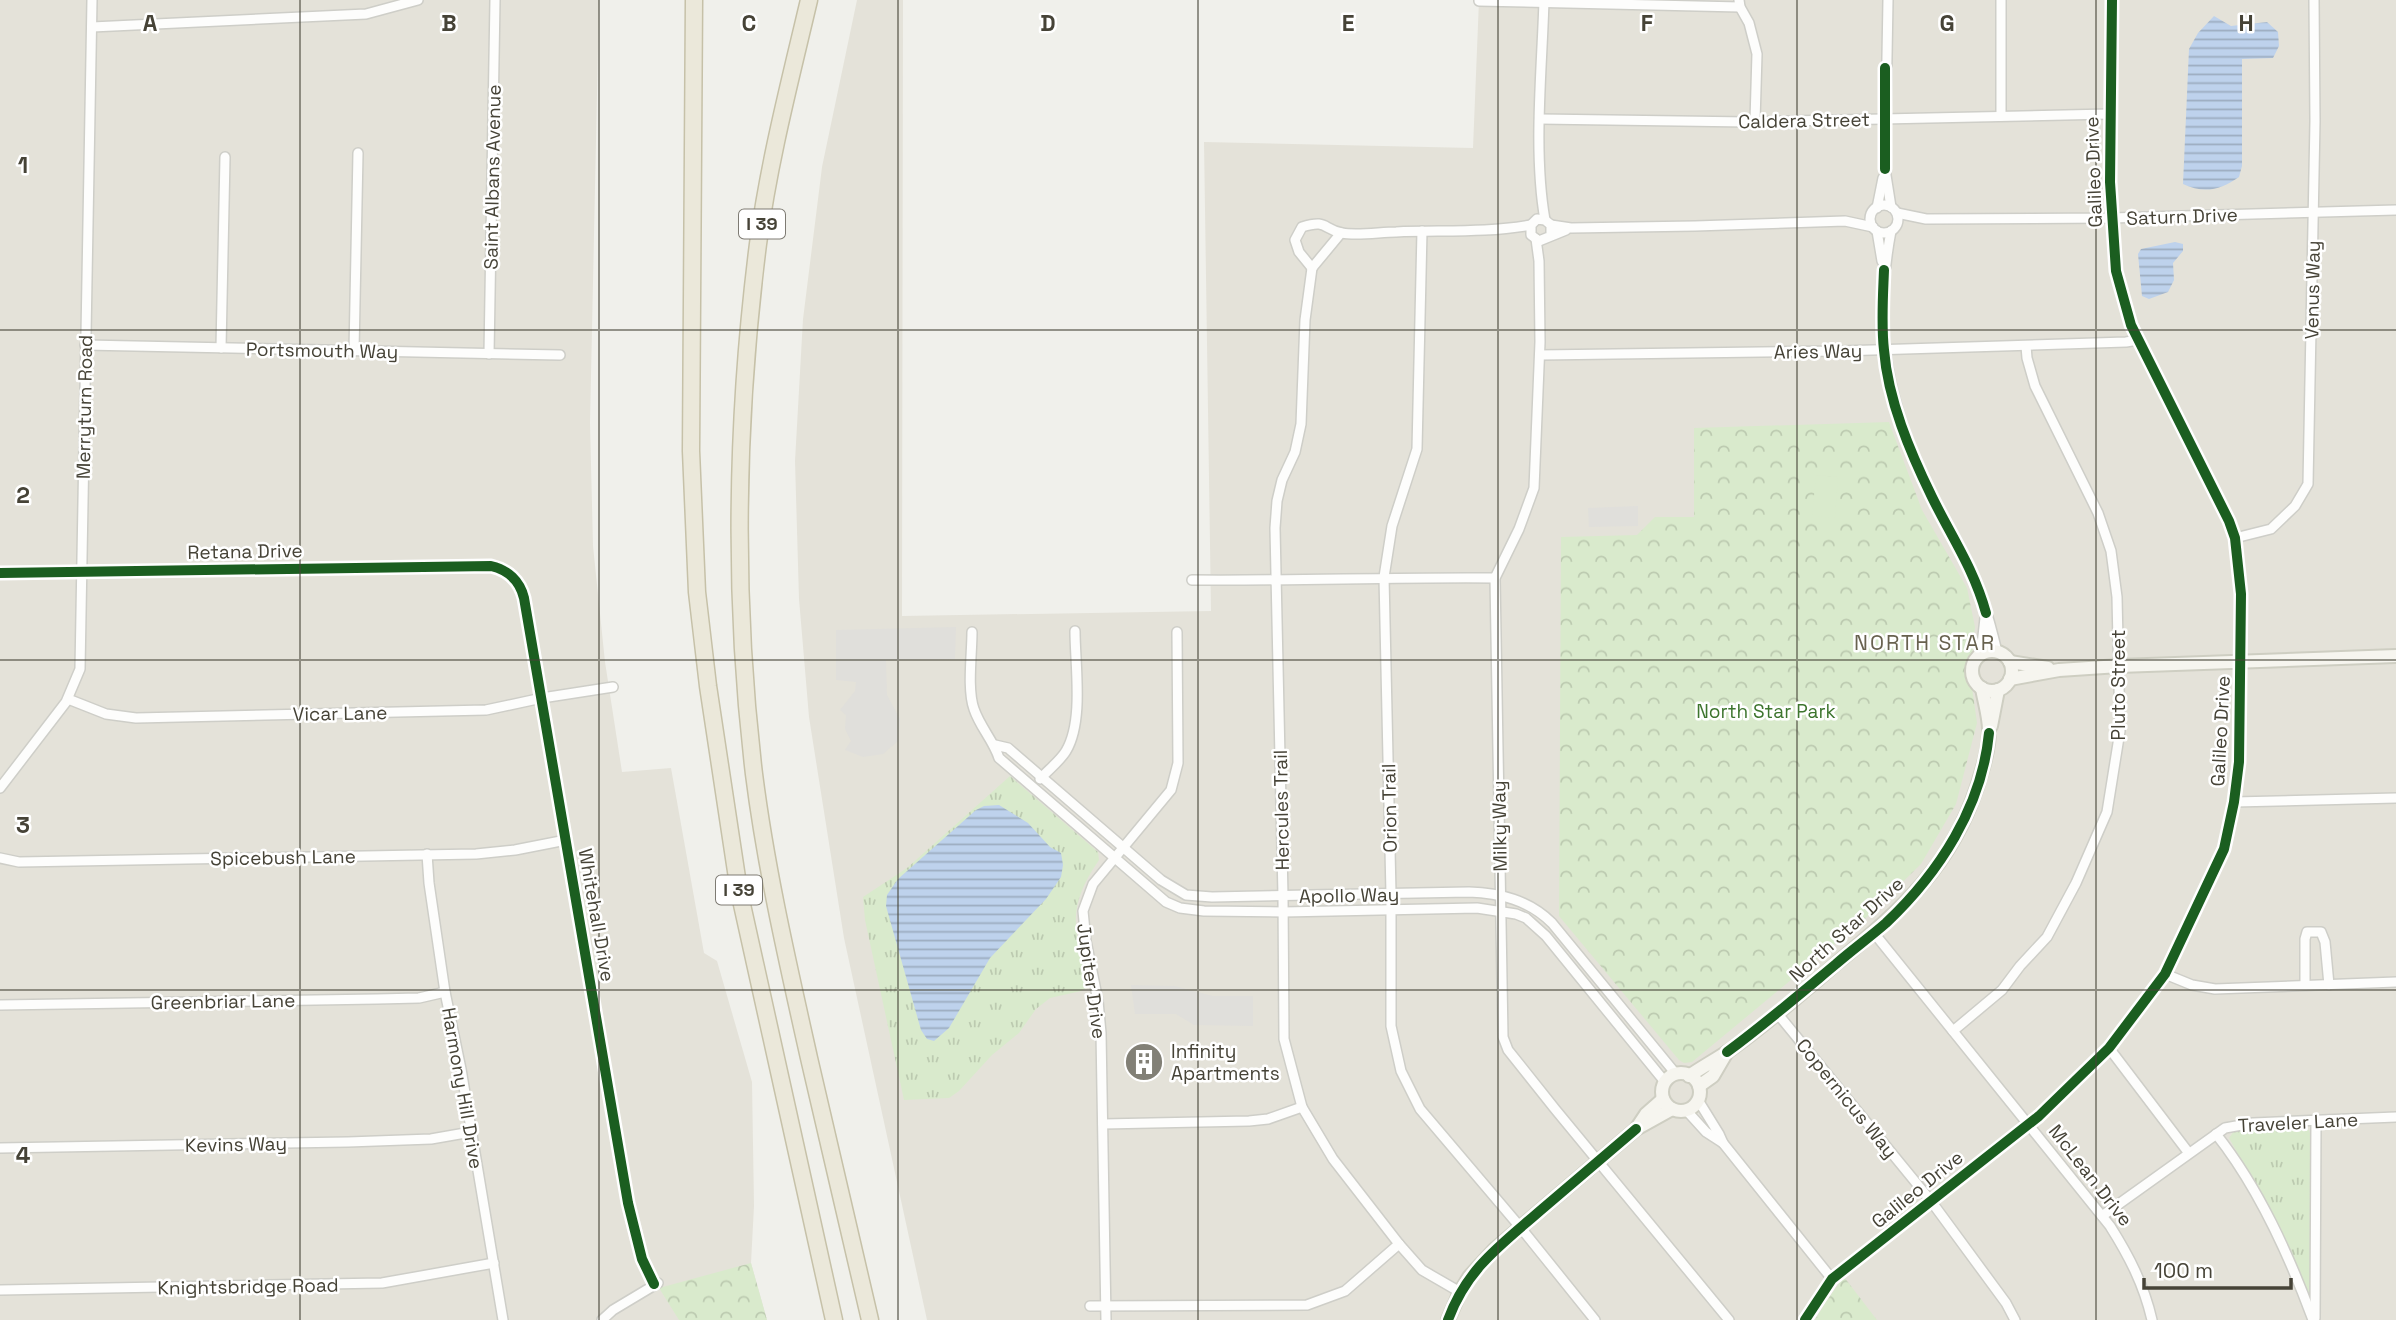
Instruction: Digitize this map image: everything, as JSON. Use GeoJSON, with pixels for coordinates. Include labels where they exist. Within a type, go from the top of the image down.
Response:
{"type":"FeatureCollection","features":[{"type":"Feature","properties":{"kind":"highway","name":"I 39"},"geometry":{"type":"LineString","coordinates":[[694,0],[691,452],[699,605],[708,686],[739,891],[834,1320]]}},
{"type":"Feature","properties":{"kind":"highway","name":"I 39"},"geometry":{"type":"LineString","coordinates":[[809,0],[770,172],[758,242],[751,309],[741,463],[740,557],[744,657],[754,774],[772,879],[794,992],[870,1320]]}},
{"type":"Feature","properties":{"kind":"street","name":"Merryturn Road"},"geometry":{"type":"LineString","coordinates":[[0,788],[68,699],[81,657],[80,571],[92,0]]}},
{"type":"Feature","properties":{"kind":"street"},"geometry":{"type":"LineString","coordinates":[[92,27],[366,14],[418,0]]}},
{"type":"Feature","properties":{"kind":"street","name":"Saint Albans Avenue"},"geometry":{"type":"LineString","coordinates":[[489,354],[495,0]]}},
{"type":"Feature","properties":{"kind":"street"},"geometry":{"type":"LineString","coordinates":[[1884,270],[1893,229],[1898,220],[1885,169],[1888,0]]}},
{"type":"Feature","properties":{"kind":"street"},"geometry":{"type":"LineString","coordinates":[[2001,0],[2001,116]]}},
{"type":"Feature","properties":{"kind":"street","name":"Galileo Drive"},"geometry":{"type":"LineString","coordinates":[[1805,1320],[1832,1279],[2028,1123],[2109,1048],[2165,974],[2224,849],[2239,762],[2241,594],[2235,538],[2138,340],[2116,271],[2111,218],[2109,114],[2112,0]]}},
{"type":"Feature","properties":{"kind":"street","name":"Venus Way"},"geometry":{"type":"LineString","coordinates":[[2235,538],[2271,529],[2295,506],[2308,484],[2314,212],[2314,0]]}},
{"type":"Feature","properties":{"kind":"street"},"geometry":{"type":"LineString","coordinates":[[1479,1],[1739,4],[1749,23],[1757,54],[1755,121]]}},
{"type":"Feature","properties":{"kind":"street","name":"Milky Way"},"geometry":{"type":"LineString","coordinates":[[1544,1],[1540,119],[1540,355],[1534,488],[1519,529],[1495,578],[1501,1027],[1505,1044],[1728,1320]]}},
{"type":"Feature","properties":{"kind":"street","name":"Caldera Street"},"geometry":{"type":"LineString","coordinates":[[1540,119],[1691,122],[2109,114]]}},
{"type":"Feature","properties":{"kind":"street"},"geometry":{"type":"LineString","coordinates":[[354,351],[358,153]]}},
{"type":"Feature","properties":{"kind":"street"},"geometry":{"type":"LineString","coordinates":[[221,348],[225,157]]}},
{"type":"Feature","properties":{"kind":"street"},"geometry":{"type":"LineString","coordinates":[[1885,169],[1871,220],[1884,270],[1884,350],[1892,394],[1910,447],[1931,496],[1970,567],[1997,652]]}},
{"type":"Feature","properties":{"kind":"street"},"geometry":{"type":"LineString","coordinates":[[1845,221],[1875,210],[1894,210]]}},
{"type":"Feature","properties":{"kind":"street","name":"Saturn Drive"},"geometry":{"type":"LineString","coordinates":[[1894,210],[1926,219],[2111,218],[2396,210]]}},
{"type":"Feature","properties":{"kind":"street","name":"Saturn Drive"},"geometry":{"type":"LineString","coordinates":[[1893,229],[1926,219]]}},
{"type":"Feature","properties":{"kind":"street"},"geometry":{"type":"LineString","coordinates":[[1341,233],[1312,268],[1299,252],[1295,240],[1302,227],[1323,223],[1341,233],[1845,221],[1884,233],[1893,229]]}},
{"type":"Feature","properties":{"kind":"street","name":"Orion Trail"},"geometry":{"type":"LineString","coordinates":[[1422,231],[1417,449],[1392,526],[1384,577],[1391,1026],[1401,1071],[1420,1110],[1595,1320]]}},
{"type":"Feature","properties":{"kind":"street","name":"Hercules Trail"},"geometry":{"type":"LineString","coordinates":[[1312,268],[1305,320],[1301,424],[1295,452],[1282,480],[1275,528],[1283,896],[1283,1039],[1302,1107],[1333,1159],[1422,1270],[1460,1292]]}},
{"type":"Feature","properties":{"kind":"street","name":"Aries Way"},"geometry":{"type":"LineString","coordinates":[[1540,355],[1884,350],[2138,340]]}},
{"type":"Feature","properties":{"kind":"street","name":"Portsmouth Way"},"geometry":{"type":"LineString","coordinates":[[85,345],[560,355]]}},
{"type":"Feature","properties":{"kind":"street","name":"Pluto Street"},"geometry":{"type":"LineString","coordinates":[[1953,1031],[2002,990],[2047,937],[2077,883],[2107,812],[2120,731],[2117,597],[2111,551],[2098,513],[2039,395],[2026,346]]}},
{"type":"Feature","properties":{"kind":"street","name":"Retana Drive"},"geometry":{"type":"LineString","coordinates":[[0,573],[491,566]]}},
{"type":"Feature","properties":{"kind":"street","name":"Whitehall Drive"},"geometry":{"type":"LineString","coordinates":[[491,566],[513,577],[522,589],[628,1203],[642,1259],[656,1283],[602,1320]]}},
{"type":"Feature","properties":{"kind":"street"},"geometry":{"type":"LineString","coordinates":[[1192,580],[1495,578]]}},
{"type":"Feature","properties":{"kind":"street"},"geometry":{"type":"LineString","coordinates":[[1981,654],[1997,652],[2010,662],[2010,679],[1998,690],[1982,688],[1972,674],[1972,668],[1981,654],[1986,612]]}},
{"type":"Feature","properties":{"kind":"street"},"geometry":{"type":"LineString","coordinates":[[1034,786],[1066,750],[1074,728],[1077,702],[1075,631]]}},
{"type":"Feature","properties":{"kind":"street","name":"Apollo Way"},"geometry":{"type":"LineString","coordinates":[[972,632],[973,707],[999,758],[1158,897],[1180,908],[1204,911],[1283,912],[1461,907],[1500,911],[1526,918],[1546,936],[1677,1077]]}},
{"type":"Feature","properties":{"kind":"street","name":"Jupiter Drive"},"geometry":{"type":"LineString","coordinates":[[1106,1320],[1100,1015],[1083,911],[1093,884],[1171,790],[1178,763],[1177,632]]}},
{"type":"Feature","properties":{"kind":"street"},"geometry":{"type":"LineString","coordinates":[[2010,679],[2059,670],[2119,666],[2396,656]]}},
{"type":"Feature","properties":{"kind":"street"},"geometry":{"type":"LineString","coordinates":[[2010,662],[2059,670]]}},
{"type":"Feature","properties":{"kind":"street","name":"Vicar Lane"},"geometry":{"type":"LineString","coordinates":[[68,699],[106,714],[136,718],[486,710],[613,687]]}},
{"type":"Feature","properties":{"kind":"street","name":"North Star Drive"},"geometry":{"type":"LineString","coordinates":[[1982,688],[1989,733]]}},
{"type":"Feature","properties":{"kind":"street","name":"North Star Drive"},"geometry":{"type":"LineString","coordinates":[[1677,1077],[1727,1052],[1905,905],[1950,845],[1973,797],[1986,756],[1998,690]]}},
{"type":"Feature","properties":{"kind":"street","name":"Apollo Way"},"geometry":{"type":"LineString","coordinates":[[995,746],[1008,748],[1170,887],[1186,895],[1196,897],[1481,892],[1520,901],[1539,911],[1552,923],[1677,1077]]}},
{"type":"Feature","properties":{"kind":"street"},"geometry":{"type":"LineString","coordinates":[[2234,802],[2396,798]]}},
{"type":"Feature","properties":{"kind":"street","name":"Spicebush Lane"},"geometry":{"type":"LineString","coordinates":[[0,858],[19,862],[427,855],[514,850],[566,840]]}},
{"type":"Feature","properties":{"kind":"street","name":"Harmony Hill Drive"},"geometry":{"type":"LineString","coordinates":[[427,855],[446,992],[503,1320]]}},
{"type":"Feature","properties":{"kind":"street"},"geometry":{"type":"LineString","coordinates":[[2305,985],[2305,939],[2307,932],[2315,931],[2321,932],[2325,942],[2329,985]]}},
{"type":"Feature","properties":{"kind":"street","name":"McLean Drive"},"geometry":{"type":"LineString","coordinates":[[1874,933],[2102,1216],[2131,1261],[2152,1320]]}},
{"type":"Feature","properties":{"kind":"street"},"geometry":{"type":"LineString","coordinates":[[2165,974],[2192,985],[2215,989],[2396,982]]}},
{"type":"Feature","properties":{"kind":"street","name":"Greenbriar Lane"},"geometry":{"type":"LineString","coordinates":[[0,1005],[391,999],[419,998],[446,992]]}},
{"type":"Feature","properties":{"kind":"street","name":"Copernicus Way"},"geometry":{"type":"LineString","coordinates":[[1777,1013],[1931,1200],[2006,1303],[2015,1320]]}},
{"type":"Feature","properties":{"kind":"street"},"geometry":{"type":"LineString","coordinates":[[2109,1048],[2188,1152]]}},
{"type":"Feature","properties":{"kind":"street","name":"North Star Drive"},"geometry":{"type":"LineString","coordinates":[[1699,1086],[1713,1076],[1727,1052]]}},
{"type":"Feature","properties":{"kind":"street"},"geometry":{"type":"LineString","coordinates":[[1672,1109],[1663,1099],[1663,1087],[1677,1077],[1699,1086],[1698,1100],[1723,1143],[1832,1279]]}},
{"type":"Feature","properties":{"kind":"street"},"geometry":{"type":"LineString","coordinates":[[1636,1129],[1663,1099]]}},
{"type":"Feature","properties":{"kind":"street"},"geometry":{"type":"LineString","coordinates":[[1686,1110],[1698,1100]]}},
{"type":"Feature","properties":{"kind":"street"},"geometry":{"type":"LineString","coordinates":[[1102,1124],[1249,1122],[1268,1119],[1302,1107]]}},
{"type":"Feature","properties":{"kind":"street"},"geometry":{"type":"LineString","coordinates":[[1448,1320],[1469,1277],[1494,1249],[1636,1129],[1672,1109],[1686,1110],[1706,1132],[1723,1143]]}},
{"type":"Feature","properties":{"kind":"street","name":"Traveler Lane"},"geometry":{"type":"LineString","coordinates":[[2102,1216],[2188,1152],[2216,1133],[2235,1125],[2396,1117]]}},
{"type":"Feature","properties":{"kind":"street"},"geometry":{"type":"LineString","coordinates":[[2314,1320],[2316,1120]]}},
{"type":"Feature","properties":{"kind":"street","name":"Kevins Way"},"geometry":{"type":"LineString","coordinates":[[0,1148],[348,1142],[431,1139],[471,1132]]}},
{"type":"Feature","properties":{"kind":"street"},"geometry":{"type":"LineString","coordinates":[[2216,1133],[2227,1147],[2275,1232],[2314,1320]]}},
{"type":"Feature","properties":{"kind":"street"},"geometry":{"type":"LineString","coordinates":[[1090,1306],[1307,1304],[1345,1291],[1399,1244]]}},
{"type":"Feature","properties":{"kind":"street","name":"Knightsbridge Road"},"geometry":{"type":"LineString","coordinates":[[0,1290],[382,1283],[495,1263]]}},
{"type":"Feature","properties":{"kind":"shaded area"},"geometry":{"type":"Polygon","coordinates":[[[0,0],[599,0],[590,423],[593,546],[605,662],[622,772],[671,768],[704,953],[717,961],[752,1082],[754,1206],[751,1263],[767,1320],[0,1320],[0,0]]]}},
{"type":"Feature","properties":{"kind":"shaded area","name":"NORTH STAR"},"geometry":{"type":"Polygon","coordinates":[[[857,0],[903,0],[902,616],[1211,611],[1204,142],[1473,148],[1479,0],[2396,0],[2396,1320],[927,1320],[844,938],[809,717],[799,599],[795,461],[803,319],[822,167],[857,0]]]}},
{"type":"Feature","properties":{"kind":"shaded area"},"geometry":{"type":"Polygon","coordinates":[[[1638,506],[1638,526],[1589,527],[1588,508],[1638,506]]]}},
{"type":"Feature","properties":{"kind":"shaded area"},"geometry":{"type":"Polygon","coordinates":[[[956,627],[955,659],[886,660],[887,695],[900,719],[898,741],[883,754],[863,757],[845,750],[851,741],[845,729],[846,715],[840,710],[855,691],[856,682],[836,680],[836,630],[956,627]]]}},
{"type":"Feature","properties":{"kind":"shaded area"},"geometry":{"type":"Polygon","coordinates":[[[1131,985],[1175,986],[1213,996],[1253,996],[1253,1026],[1194,1025],[1176,1014],[1135,1014],[1131,985]]]}},
{"type":"Feature","properties":{"kind":"green space","name":"North Star Park"},"geometry":{"type":"Polygon","coordinates":[[[1889,422],[1922,510],[1967,588],[1975,627],[1970,673],[1977,723],[1956,804],[1921,864],[1867,917],[1692,1062],[1684,1063],[1559,916],[1561,537],[1637,535],[1655,517],[1694,517],[1694,428],[1889,422]]]}},
{"type":"Feature","properties":{"kind":"green space"},"geometry":{"type":"Polygon","coordinates":[[[1816,475],[1838,477],[1835,518],[1812,516],[1816,475]]]}},
{"type":"Feature","properties":{"kind":"green space"},"geometry":{"type":"Polygon","coordinates":[[[1010,776],[1098,852],[1099,860],[1081,893],[1077,908],[1077,936],[1088,987],[1050,998],[1036,1009],[1019,1033],[992,1055],[959,1091],[949,1098],[904,1100],[865,920],[863,897],[907,868],[1010,776]]]}},
{"type":"Feature","properties":{"kind":"green space"},"geometry":{"type":"Polygon","coordinates":[[[2302,1127],[2309,1130],[2311,1136],[2312,1294],[2308,1295],[2281,1231],[2229,1138],[2234,1131],[2302,1127]]]}},
{"type":"Feature","properties":{"kind":"green space"},"geometry":{"type":"Polygon","coordinates":[[[751,1263],[767,1320],[679,1320],[659,1288],[751,1263]]]}},
{"type":"Feature","properties":{"kind":"green space"},"geometry":{"type":"Polygon","coordinates":[[[1844,1277],[1877,1320],[1815,1320],[1844,1277]]]}},
{"type":"Feature","properties":{"kind":"water"},"geometry":{"type":"Polygon","coordinates":[[[2214,16],[2231,26],[2267,22],[2278,32],[2279,46],[2273,58],[2242,59],[2242,166],[2239,177],[2219,188],[2205,190],[2183,184],[2189,49],[2198,33],[2214,16]]]}},
{"type":"Feature","properties":{"kind":"water"},"geometry":{"type":"Polygon","coordinates":[[[2175,242],[2183,244],[2183,251],[2173,263],[2174,280],[2168,292],[2149,299],[2142,296],[2138,254],[2141,249],[2175,242]]]}},
{"type":"Feature","properties":{"kind":"water"},"geometry":{"type":"Polygon","coordinates":[[[999,805],[1028,823],[1050,847],[1061,853],[1061,877],[1046,899],[990,958],[949,1028],[934,1041],[927,1039],[921,1030],[886,906],[887,895],[898,879],[976,810],[984,806],[999,805]]]}},
{"type":"Feature","properties":{"kind":"cycle path"},"geometry":{"type":"LineString","coordinates":[[1805,1320],[1832,1279],[2039,1116],[2109,1048],[2165,974],[2224,849],[2239,762],[2241,594],[2235,538],[2131,325],[2116,271],[2110,182],[2112,0]]}},
{"type":"Feature","properties":{"kind":"cycle path"},"geometry":{"type":"LineString","coordinates":[[1885,68],[1885,169]]}},
{"type":"Feature","properties":{"kind":"cycle path"},"geometry":{"type":"LineString","coordinates":[[1884,270],[1883,340],[1886,369],[1895,407],[1932,497],[1969,567],[1986,613]]}},
{"type":"Feature","properties":{"kind":"cycle path"},"geometry":{"type":"LineString","coordinates":[[0,573],[491,566],[512,577],[520,586],[524,598],[628,1203],[642,1259],[654,1284]]}},
{"type":"Feature","properties":{"kind":"cycle path"},"geometry":{"type":"LineString","coordinates":[[1727,1052],[1886,923],[1923,883],[1955,837],[1967,812],[1985,760],[1989,733]]}},
{"type":"Feature","properties":{"kind":"cycle path"},"geometry":{"type":"LineString","coordinates":[[1448,1320],[1465,1286],[1487,1259],[1636,1129]]}},
{"type":"Feature","properties":{"kind":"place","name":"Infinity Apartments"},"geometry":{"type":"Point","coordinates":[1144,1062]}},
{"type":"Feature","properties":{"kind":"district","name":"NORTH STAR"},"geometry":{"type":"Point","coordinates":[1925,643]}}]}
